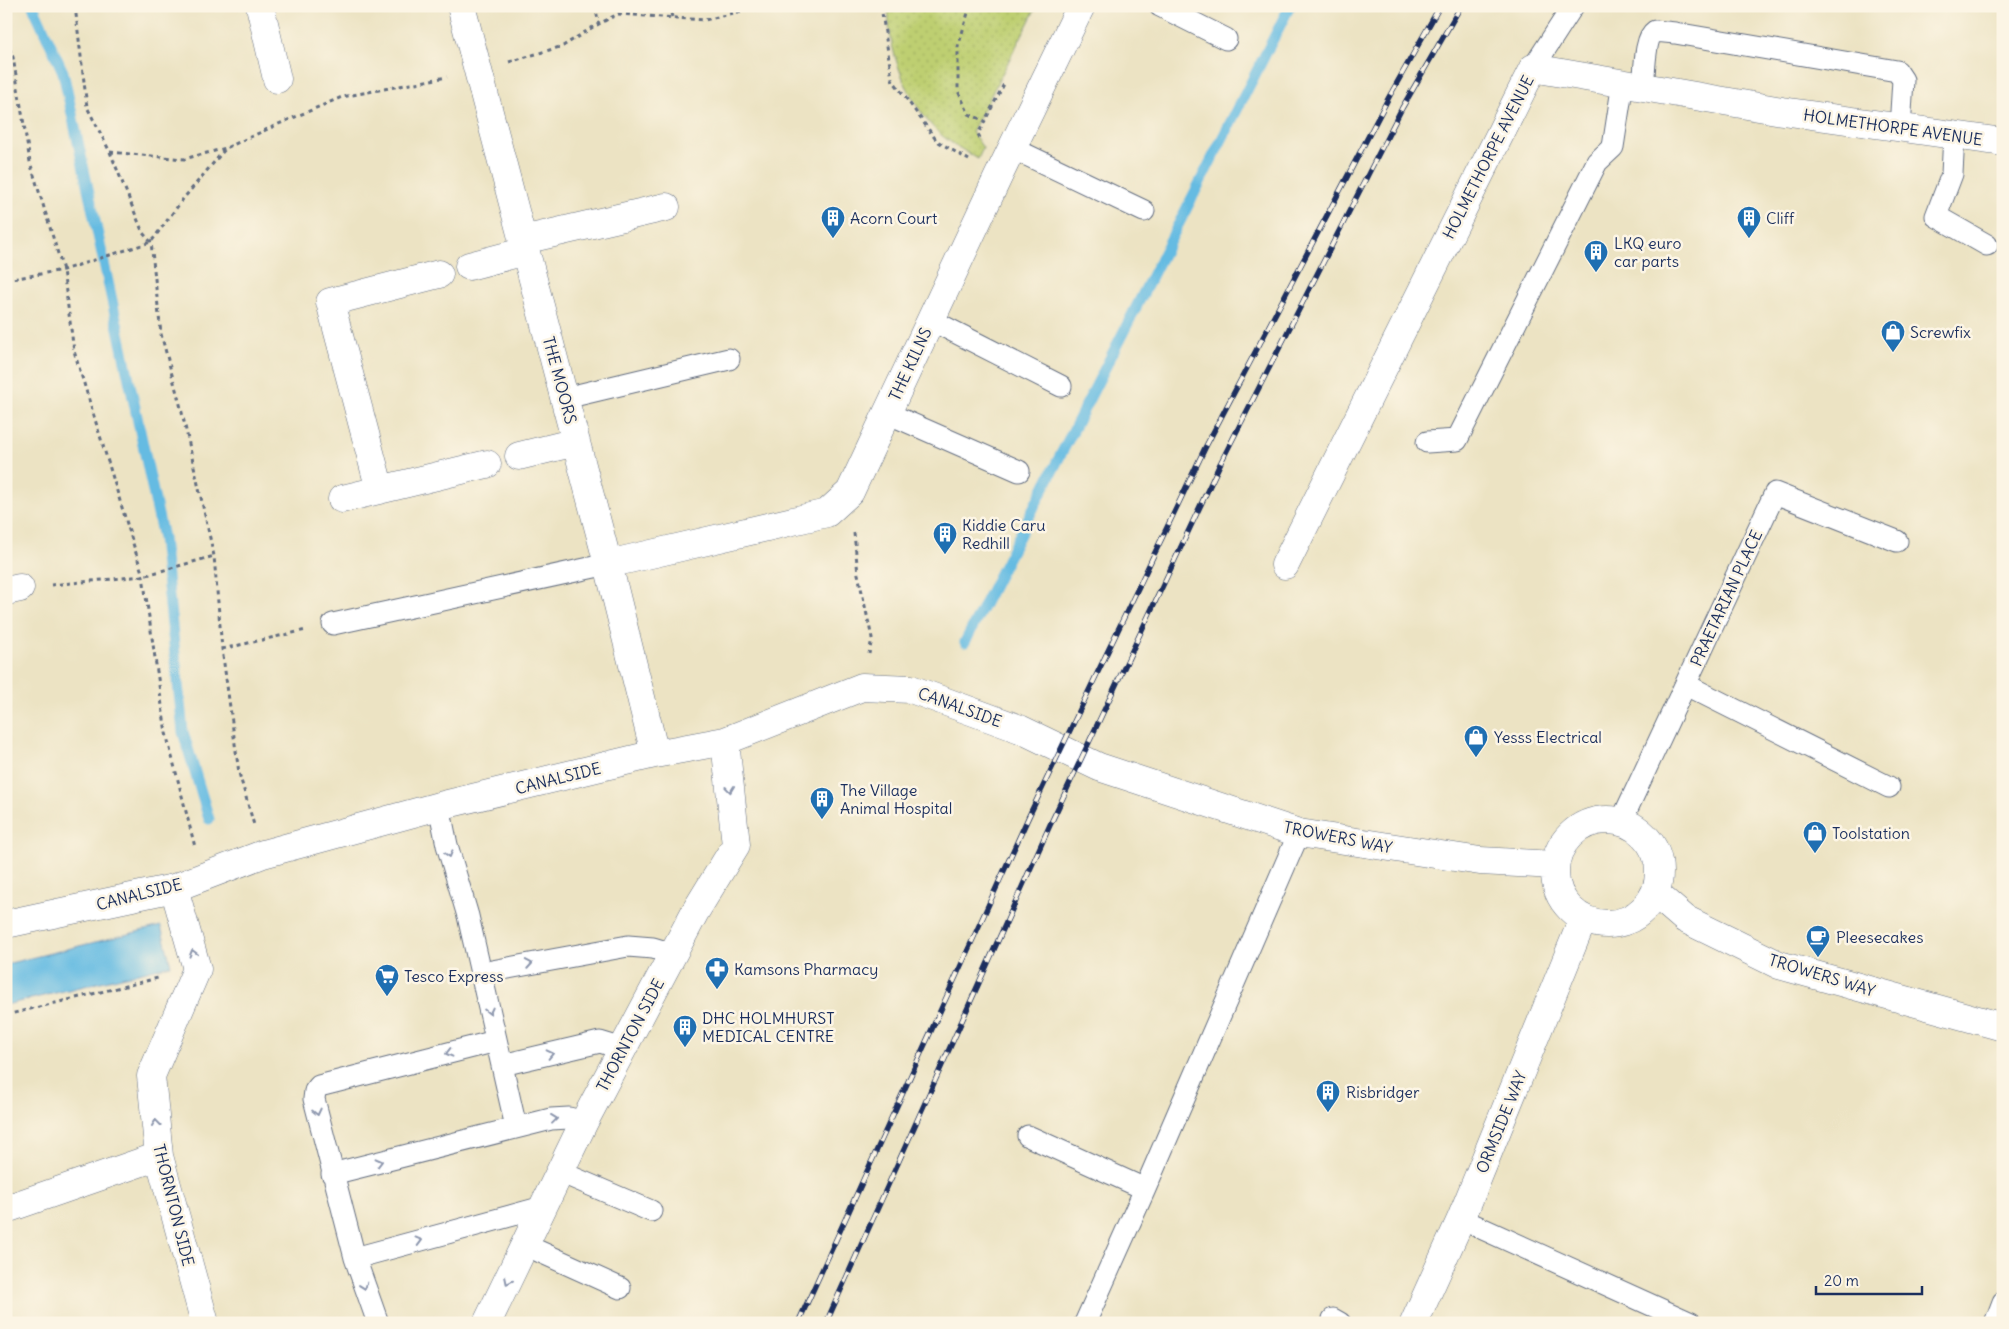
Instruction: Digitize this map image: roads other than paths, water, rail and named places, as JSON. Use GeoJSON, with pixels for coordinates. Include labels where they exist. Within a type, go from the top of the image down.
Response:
{"type":"FeatureCollection","features":[{"type":"Feature","properties":{"kind":"street"},"geometry":{"type":"LineString","coordinates":[[260,6],[277,79]]}},
{"type":"Feature","properties":{"kind":"street","name":"THE MOORS"},"geometry":{"type":"LineString","coordinates":[[461,6],[565,398],[655,754]]}},
{"type":"Feature","properties":{"kind":"street","name":"THE KILNS"},"geometry":{"type":"LineString","coordinates":[[608,564],[827,513],[850,492],[998,177],[1081,6]]}},
{"type":"Feature","properties":{"kind":"street","name":"HOLMETHORPE AVENUE"},"geometry":{"type":"LineString","coordinates":[[1285,565],[1533,68],[1782,111],[2003,142]]}},
{"type":"Feature","properties":{"kind":"street"},"geometry":{"type":"LineString","coordinates":[[469,266],[524,246],[666,207]]}},
{"type":"Feature","properties":{"kind":"street"},"geometry":{"type":"LineString","coordinates":[[380,490],[330,302],[439,274]]}},
{"type":"Feature","properties":{"kind":"street"},"geometry":{"type":"LineString","coordinates":[[519,456],[576,442]]}},
{"type":"Feature","properties":{"kind":"street"},"geometry":{"type":"LineString","coordinates":[[342,499],[487,464]]}},
{"type":"Feature","properties":{"kind":"street","name":"CANALSIDE"},"geometry":{"type":"LineString","coordinates":[[6,924],[174,888],[263,854],[439,806],[655,754],[725,741],[862,687],[910,689],[1020,729],[1099,767]]}},
{"type":"Feature","properties":{"kind":"street","name":"THORNTON SIDE"},"geometry":{"type":"LineString","coordinates":[[488,1322],[584,1122],[695,912],[736,845],[725,741]]}},
{"type":"Feature","properties":{"kind":"street","name":"TROWERS WAY"},"geometry":{"type":"LineString","coordinates":[[1099,767],[1298,833],[1480,861],[1555,865]]}},
{"type":"Feature","properties":{"kind":"street"},"geometry":{"type":"LineString","coordinates":[[1604,820],[1621,822],[1638,830],[1654,849],[1659,863],[1659,879],[1655,893],[1646,907],[1632,918],[1616,924],[1599,924],[1572,912],[1564,902],[1555,878],[1555,865],[1560,848],[1571,834],[1586,824],[1604,820]]}},
{"type":"Feature","properties":{"kind":"street","name":"THORNTON SIDE"},"geometry":{"type":"LineString","coordinates":[[174,888],[197,969],[151,1076],[159,1156],[205,1323]]}},
{"type":"Feature","properties":{"kind":"street","name":"TROWERS WAY"},"geometry":{"type":"LineString","coordinates":[[1655,893],[1686,919],[1779,965],[2003,1027]]}},
{"type":"Feature","properties":{"kind":"street","name":"ORMSIDE WAY"},"geometry":{"type":"LineString","coordinates":[[1414,1323],[1461,1219],[1583,918]]}},
{"type":"Feature","properties":{"kind":"street"},"geometry":{"type":"LineString","coordinates":[[6,1209],[159,1156]]}},
{"type":"Feature","properties":{"kind":"lane"},"geometry":{"type":"LineString","coordinates":[[1160,6],[1226,39]]}},
{"type":"Feature","properties":{"kind":"lane"},"geometry":{"type":"LineString","coordinates":[[1533,68],[1573,6]]}},
{"type":"Feature","properties":{"kind":"lane"},"geometry":{"type":"LineString","coordinates":[[1426,442],[1457,440],[1597,162],[1613,147],[1648,41],[1651,34],[1655,31],[1897,71],[1903,80],[1900,128]]}},
{"type":"Feature","properties":{"kind":"lane"},"geometry":{"type":"LineString","coordinates":[[1954,135],[1952,174],[1936,216],[1986,245]]}},
{"type":"Feature","properties":{"kind":"lane"},"geometry":{"type":"LineString","coordinates":[[1012,148],[1144,211]]}},
{"type":"Feature","properties":{"kind":"lane"},"geometry":{"type":"LineString","coordinates":[[931,320],[1062,386]]}},
{"type":"Feature","properties":{"kind":"lane"},"geometry":{"type":"LineString","coordinates":[[565,398],[729,359]]}},
{"type":"Feature","properties":{"kind":"lane"},"geometry":{"type":"LineString","coordinates":[[887,413],[1019,471]]}},
{"type":"Feature","properties":{"kind":"lane","name":"PRAETARIAN PLACE"},"geometry":{"type":"LineString","coordinates":[[1621,822],[1775,493],[1897,541]]}},
{"type":"Feature","properties":{"kind":"lane"},"geometry":{"type":"LineString","coordinates":[[334,624],[608,564]]}},
{"type":"Feature","properties":{"kind":"lane"},"geometry":{"type":"LineString","coordinates":[[1686,685],[1889,787]]}},
{"type":"Feature","properties":{"kind":"lane"},"geometry":{"type":"LineString","coordinates":[[439,806],[447,845],[468,916],[516,1127]]}},
{"type":"Feature","properties":{"kind":"lane"},"geometry":{"type":"LineString","coordinates":[[1085,1323],[1145,1189],[1298,833]]}},
{"type":"Feature","properties":{"kind":"lane"},"geometry":{"type":"LineString","coordinates":[[481,973],[628,946],[654,948],[673,954]]}},
{"type":"Feature","properties":{"kind":"lane"},"geometry":{"type":"LineString","coordinates":[[378,1323],[355,1258],[332,1174],[314,1099],[315,1092],[319,1086],[496,1041]]}},
{"type":"Feature","properties":{"kind":"lane"},"geometry":{"type":"LineString","coordinates":[[502,1065],[600,1042],[623,1049]]}},
{"type":"Feature","properties":{"kind":"lane"},"geometry":{"type":"LineString","coordinates":[[332,1174],[551,1119],[569,1118],[584,1122]]}},
{"type":"Feature","properties":{"kind":"lane"},"geometry":{"type":"LineString","coordinates":[[1028,1136],[1145,1189]]}},
{"type":"Feature","properties":{"kind":"lane"},"geometry":{"type":"LineString","coordinates":[[560,1172],[651,1211]]}},
{"type":"Feature","properties":{"kind":"lane"},"geometry":{"type":"LineString","coordinates":[[355,1258],[543,1207]]}},
{"type":"Feature","properties":{"kind":"lane"},"geometry":{"type":"LineString","coordinates":[[1461,1219],[1691,1323]]}},
{"type":"Feature","properties":{"kind":"lane"},"geometry":{"type":"LineString","coordinates":[[525,1245],[620,1288]]}},
{"type":"Feature","properties":{"kind":"lane"},"geometry":{"type":"LineString","coordinates":[[1994,1323],[2003,1302]]}},
{"type":"Feature","properties":{"kind":"lane"},"geometry":{"type":"LineString","coordinates":[[483,1323],[488,1322]]}},
{"type":"Feature","properties":{"kind":"water"},"geometry":{"type":"Polygon","coordinates":[[[161,926],[171,965],[6,1005],[6,964],[161,926]]]}},
{"type":"Feature","properties":{"kind":"waterway"},"geometry":{"type":"LineString","coordinates":[[33,6],[63,72],[163,538],[183,732],[209,819]]}},
{"type":"Feature","properties":{"kind":"waterway"},"geometry":{"type":"LineString","coordinates":[[965,642],[1290,6]]}},
{"type":"Feature","properties":{"kind":"railway"},"geometry":{"type":"LineString","coordinates":[[798,1323],[1029,816],[1205,448],[1389,97],[1440,6]]}},
{"type":"Feature","properties":{"kind":"railway"},"geometry":{"type":"LineString","coordinates":[[826,1323],[1050,825],[1220,464],[1402,108],[1461,6]]}},
{"type":"Feature","properties":{"kind":"place","name":"Acorn Court"},"geometry":{"type":"Point","coordinates":[833,239]}},
{"type":"Feature","properties":{"kind":"place","name":"Cliff"},"geometry":{"type":"Point","coordinates":[1749,239]}},
{"type":"Feature","properties":{"kind":"place","name":"LKQ euro car parts"},"geometry":{"type":"Point","coordinates":[1596,273]}},
{"type":"Feature","properties":{"kind":"place","name":"Screwfix"},"geometry":{"type":"Point","coordinates":[1893,353]}},
{"type":"Feature","properties":{"kind":"place","name":"Kiddie Caru Redhill"},"geometry":{"type":"Point","coordinates":[945,555]}},
{"type":"Feature","properties":{"kind":"place","name":"Yesss Electrical"},"geometry":{"type":"Point","coordinates":[1476,758]}},
{"type":"Feature","properties":{"kind":"place","name":"The Village Animal Hospital"},"geometry":{"type":"Point","coordinates":[822,820]}},
{"type":"Feature","properties":{"kind":"place","name":"Toolstation"},"geometry":{"type":"Point","coordinates":[1815,854]}},
{"type":"Feature","properties":{"kind":"place","name":"Pleesecakes"},"geometry":{"type":"Point","coordinates":[1818,958]}},
{"type":"Feature","properties":{"kind":"place","name":"Kamsons Pharmacy"},"geometry":{"type":"Point","coordinates":[717,990]}},
{"type":"Feature","properties":{"kind":"place","name":"Tesco Express"},"geometry":{"type":"Point","coordinates":[387,997]}},
{"type":"Feature","properties":{"kind":"place","name":"DHC HOLMHURST MEDICAL CENTRE"},"geometry":{"type":"Point","coordinates":[685,1048]}},
{"type":"Feature","properties":{"kind":"place","name":"Risbridger"},"geometry":{"type":"Point","coordinates":[1328,1113]}}]}
